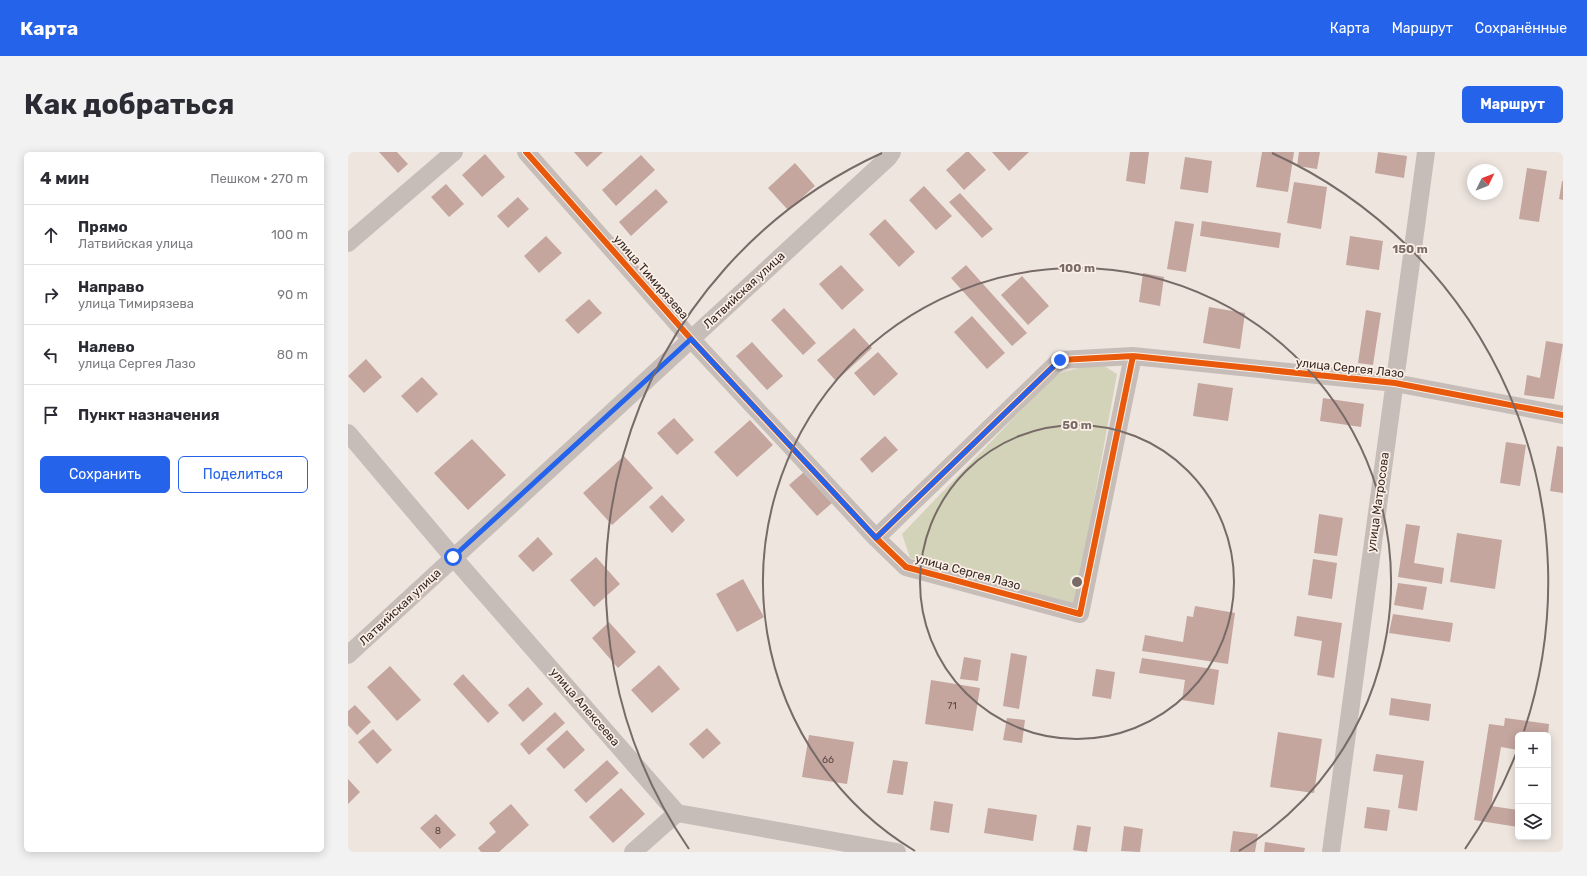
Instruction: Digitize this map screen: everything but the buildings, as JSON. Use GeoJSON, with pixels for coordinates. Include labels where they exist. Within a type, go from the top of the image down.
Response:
{"type":"FeatureCollection","features":[{"type":"Feature","properties":{"kind":"street"},"geometry":{"type":"LineString","coordinates":[[348,243],[454,152]]}},
{"type":"Feature","properties":{"kind":"street","name":"улица Тимирязева"},"geometry":{"type":"LineString","coordinates":[[526,152],[691,339],[876,538]]}},
{"type":"Feature","properties":{"kind":"street","name":"Латвийская улица"},"geometry":{"type":"LineString","coordinates":[[348,655],[888,158],[892,152]]}},
{"type":"Feature","properties":{"kind":"street","name":"улица Матросова"},"geometry":{"type":"LineString","coordinates":[[1331,852],[1426,152]]}},
{"type":"Feature","properties":{"kind":"street","name":"улица Сергея Лазо"},"geometry":{"type":"LineString","coordinates":[[1132,356],[1080,614],[906,567],[876,538],[1060,360],[1132,356],[1395,383],[1563,415]]}},
{"type":"Feature","properties":{"kind":"street","name":"улица Алексеева"},"geometry":{"type":"LineString","coordinates":[[348,432],[453,557],[677,813]]}},
{"type":"Feature","properties":{"kind":"street"},"geometry":{"type":"LineString","coordinates":[[633,852],[677,813],[897,852]]}},
{"type":"Feature","properties":{"kind":"green space"},"geometry":{"type":"Polygon","coordinates":[[[1098,362],[1117,374],[1075,604],[910,558],[902,534],[1055,375],[1098,362]]]}},
{"type":"Feature","properties":{"kind":"cycle path"},"geometry":{"type":"LineString","coordinates":[[526,152],[691,339],[876,538],[906,567],[1080,614],[1133,356]]}},
{"type":"Feature","properties":{"kind":"cycle path"},"geometry":{"type":"LineString","coordinates":[[876,538],[1060,360],[1133,356],[1395,383],[1563,415]]}},
{"type":"Feature","properties":{"kind":"route"},"geometry":{"type":"LineString","coordinates":[[453,557],[691,339],[876,538],[1060,360]]}}]}
